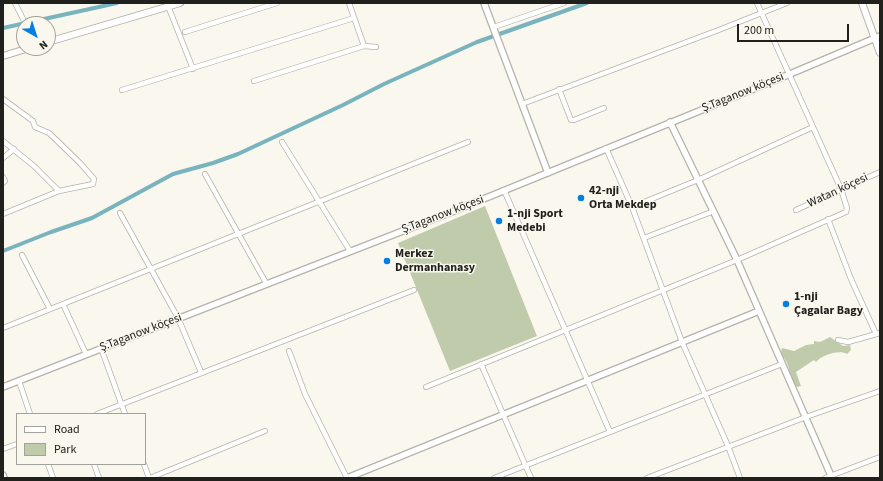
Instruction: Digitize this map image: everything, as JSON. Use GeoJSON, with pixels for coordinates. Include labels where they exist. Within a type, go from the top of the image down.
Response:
{"type":"FeatureCollection","features":[{"type":"Feature","properties":{"kind":"main road"},"geometry":{"type":"LineString","coordinates":[[56,40],[180,3]]}},
{"type":"Feature","properties":{"kind":"main road"},"geometry":{"type":"LineString","coordinates":[[862,3],[877,37],[880,53]]}},
{"type":"Feature","properties":{"kind":"main road"},"geometry":{"type":"LineString","coordinates":[[3,56],[16,52]]}},
{"type":"Feature","properties":{"kind":"street"},"geometry":{"type":"LineString","coordinates":[[15,3],[22,16]]}},
{"type":"Feature","properties":{"kind":"street"},"geometry":{"type":"LineString","coordinates":[[185,32],[277,3]]}},
{"type":"Feature","properties":{"kind":"street"},"geometry":{"type":"LineString","coordinates":[[349,3],[364,46]]}},
{"type":"Feature","properties":{"kind":"street"},"geometry":{"type":"LineString","coordinates":[[484,3],[548,173]]}},
{"type":"Feature","properties":{"kind":"street"},"geometry":{"type":"LineString","coordinates":[[494,28],[564,3]]}},
{"type":"Feature","properties":{"kind":"street"},"geometry":{"type":"LineString","coordinates":[[426,387],[737,260],[847,210],[841,189],[757,3]]}},
{"type":"Feature","properties":{"kind":"street"},"geometry":{"type":"LineString","coordinates":[[522,104],[787,3]]}},
{"type":"Feature","properties":{"kind":"street"},"geometry":{"type":"LineString","coordinates":[[168,6],[193,69]]}},
{"type":"Feature","properties":{"kind":"street"},"geometry":{"type":"LineString","coordinates":[[122,90],[354,18]]}},
{"type":"Feature","properties":{"kind":"street","name":"Ş.Taganow köçesi"},"geometry":{"type":"LineString","coordinates":[[3,387],[548,173],[877,37]]}},
{"type":"Feature","properties":{"kind":"street"},"geometry":{"type":"LineString","coordinates":[[254,81],[364,46],[376,47]]}},
{"type":"Feature","properties":{"kind":"street"},"geometry":{"type":"LineString","coordinates":[[559,89],[571,120],[604,108]]}},
{"type":"Feature","properties":{"kind":"street"},"geometry":{"type":"LineString","coordinates":[[3,99],[33,121],[35,127],[49,133],[80,162],[94,179],[93,184],[59,191],[3,214]]}},
{"type":"Feature","properties":{"kind":"street"},"geometry":{"type":"LineString","coordinates":[[670,122],[737,260],[832,477]]}},
{"type":"Feature","properties":{"kind":"street"},"geometry":{"type":"LineString","coordinates":[[632,207],[698,180],[813,127]]}},
{"type":"Feature","properties":{"kind":"street"},"geometry":{"type":"LineString","coordinates":[[3,141],[34,166],[59,191]]}},
{"type":"Feature","properties":{"kind":"street"},"geometry":{"type":"LineString","coordinates":[[282,142],[318,202],[350,251]]}},
{"type":"Feature","properties":{"kind":"street"},"geometry":{"type":"LineString","coordinates":[[3,328],[468,142]]}},
{"type":"Feature","properties":{"kind":"street"},"geometry":{"type":"LineString","coordinates":[[606,148],[632,207],[682,342],[728,446],[740,478]]}},
{"type":"Feature","properties":{"kind":"street"},"geometry":{"type":"LineString","coordinates":[[3,158],[14,149]]}},
{"type":"Feature","properties":{"kind":"street","name":"Watan köçesi"},"geometry":{"type":"LineString","coordinates":[[796,210],[880,172]]}},
{"type":"Feature","properties":{"kind":"street"},"geometry":{"type":"LineString","coordinates":[[205,174],[266,283]]}},
{"type":"Feature","properties":{"kind":"street"},"geometry":{"type":"LineString","coordinates":[[3,177],[5,181],[3,183]]}},
{"type":"Feature","properties":{"kind":"street"},"geometry":{"type":"LineString","coordinates":[[504,190],[610,432]]}},
{"type":"Feature","properties":{"kind":"street"},"geometry":{"type":"LineString","coordinates":[[644,238],[714,211]]}},
{"type":"Feature","properties":{"kind":"street"},"geometry":{"type":"LineString","coordinates":[[120,213],[178,318],[201,372]]}},
{"type":"Feature","properties":{"kind":"street"},"geometry":{"type":"LineString","coordinates":[[828,219],[851,279],[878,333],[845,343],[838,340]]}},
{"type":"Feature","properties":{"kind":"street"},"geometry":{"type":"LineString","coordinates":[[22,255],[50,309]]}},
{"type":"Feature","properties":{"kind":"street"},"geometry":{"type":"LineString","coordinates":[[100,413],[201,372],[414,290]]}},
{"type":"Feature","properties":{"kind":"street"},"geometry":{"type":"LineString","coordinates":[[63,304],[86,354]]}},
{"type":"Feature","properties":{"kind":"street"},"geometry":{"type":"LineString","coordinates":[[289,351],[305,394],[347,478],[588,379],[760,311]]}},
{"type":"Feature","properties":{"kind":"street"},"geometry":{"type":"LineString","coordinates":[[101,348],[125,413]]}},
{"type":"Feature","properties":{"kind":"street"},"geometry":{"type":"LineString","coordinates":[[481,364],[531,478]]}},
{"type":"Feature","properties":{"kind":"street"},"geometry":{"type":"LineString","coordinates":[[494,478],[782,364]]}},
{"type":"Feature","properties":{"kind":"street"},"geometry":{"type":"LineString","coordinates":[[19,381],[30,413]]}},
{"type":"Feature","properties":{"kind":"street"},"geometry":{"type":"LineString","coordinates":[[647,478],[728,446],[880,391]]}},
{"type":"Feature","properties":{"kind":"street"},"geometry":{"type":"LineString","coordinates":[[144,465],[150,478],[265,431]]}},
{"type":"Feature","properties":{"kind":"street"},"geometry":{"type":"LineString","coordinates":[[3,449],[16,444]]}},
{"type":"Feature","properties":{"kind":"street"},"geometry":{"type":"LineString","coordinates":[[825,478],[832,477],[880,457]]}},
{"type":"Feature","properties":{"kind":"street"},"geometry":{"type":"LineString","coordinates":[[48,465],[53,478]]}},
{"type":"Feature","properties":{"kind":"street"},"geometry":{"type":"LineString","coordinates":[[94,465],[99,478]]}},
{"type":"Feature","properties":{"kind":"green space"},"geometry":{"type":"Polygon","coordinates":[[[485,206],[537,336],[450,371],[398,243],[485,206]]]}},
{"type":"Feature","properties":{"kind":"green space"},"geometry":{"type":"Polygon","coordinates":[[[830,337],[843,346],[850,345],[851,350],[847,354],[835,352],[818,359],[816,362],[814,360],[796,372],[801,386],[797,387],[794,385],[788,366],[782,354],[782,348],[794,351],[806,345],[814,344],[814,341],[820,342],[830,337]]]}},
{"type":"Feature","properties":{"kind":"waterway"},"geometry":{"type":"LineString","coordinates":[[3,28],[117,3]]}},
{"type":"Feature","properties":{"kind":"waterway"},"geometry":{"type":"LineString","coordinates":[[3,251],[92,218],[173,174],[213,163],[238,154],[343,105],[384,84],[477,42],[587,3]]}},
{"type":"Feature","properties":{"kind":"place","name":"42-nji Orta Mekdep"},"geometry":{"type":"Point","coordinates":[581,198]}},
{"type":"Feature","properties":{"kind":"place","name":"1-nji Sport Medebi"},"geometry":{"type":"Point","coordinates":[499,221]}},
{"type":"Feature","properties":{"kind":"place","name":"Merkez Dermanhanasy"},"geometry":{"type":"Point","coordinates":[387,261]}},
{"type":"Feature","properties":{"kind":"place","name":"1-nji Çagalar Bagy"},"geometry":{"type":"Point","coordinates":[786,304]}}]}
